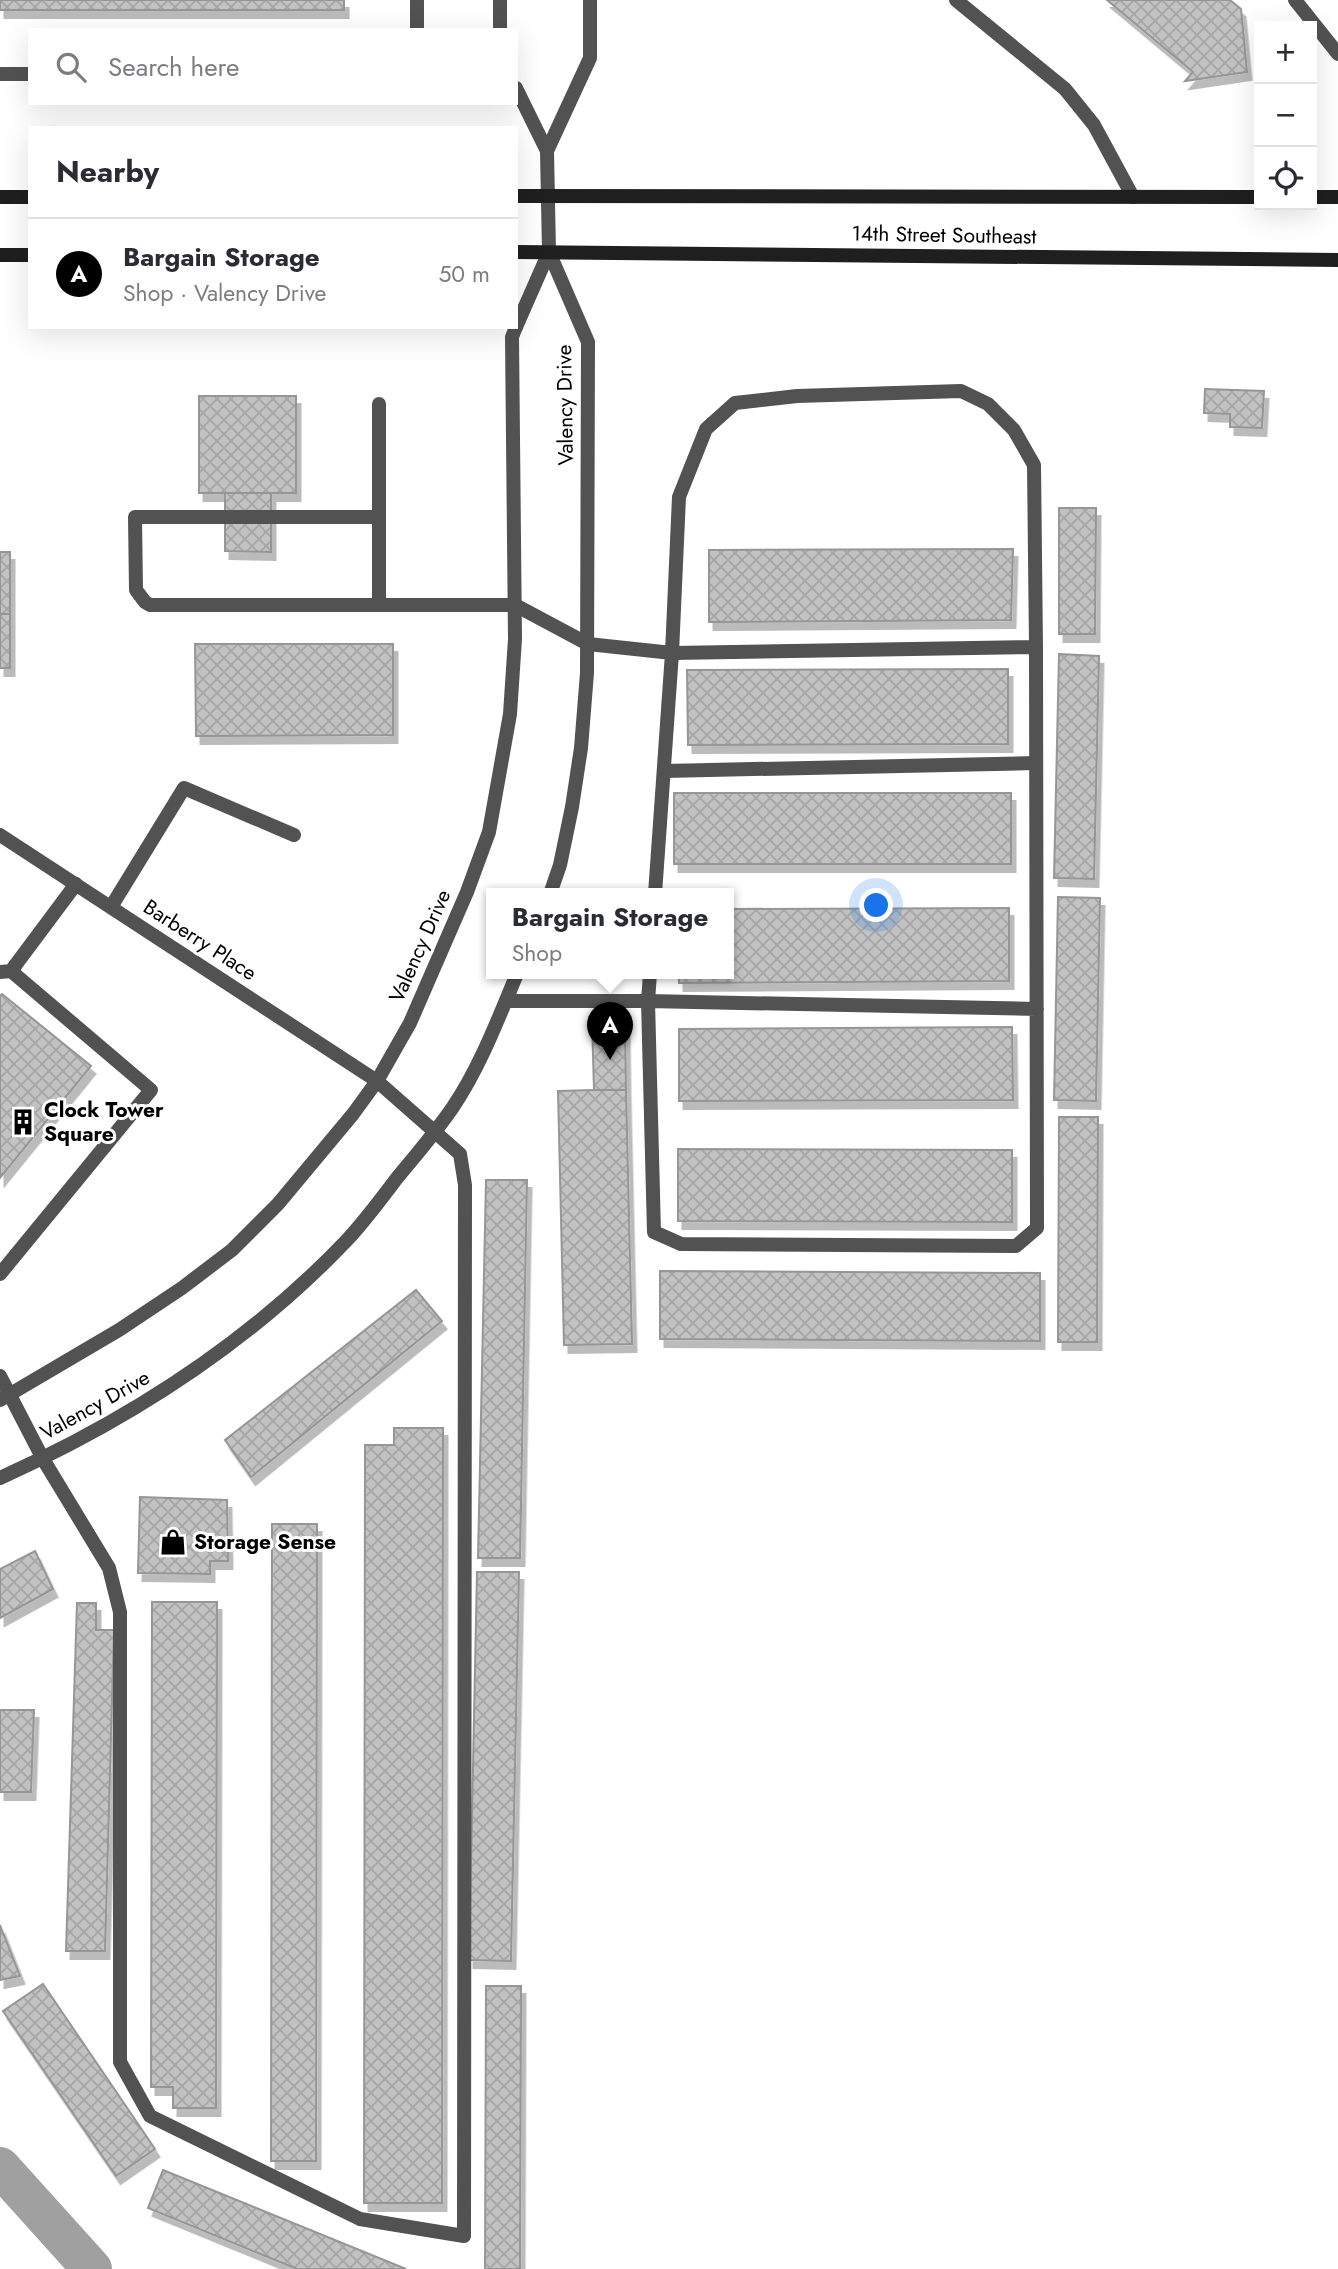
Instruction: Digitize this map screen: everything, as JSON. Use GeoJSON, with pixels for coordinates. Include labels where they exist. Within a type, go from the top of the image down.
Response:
{"type":"FeatureCollection","features":[{"type":"Feature","properties":{"kind":"main road","name":"14th Street Southeast"},"geometry":{"type":"LineString","coordinates":[[518,196],[1254,197]]}},
{"type":"Feature","properties":{"kind":"main road"},"geometry":{"type":"LineString","coordinates":[[0,197],[28,197]]}},
{"type":"Feature","properties":{"kind":"main road"},"geometry":{"type":"LineString","coordinates":[[1317,197],[1338,197]]}},
{"type":"Feature","properties":{"kind":"main road","name":"14th Street Southeast"},"geometry":{"type":"LineString","coordinates":[[518,252],[1338,260]]}},
{"type":"Feature","properties":{"kind":"main road"},"geometry":{"type":"LineString","coordinates":[[0,255],[28,255]]}},
{"type":"Feature","properties":{"kind":"street"},"geometry":{"type":"LineString","coordinates":[[417,0],[417,28]]}},
{"type":"Feature","properties":{"kind":"street"},"geometry":{"type":"LineString","coordinates":[[500,0],[500,28]]}},
{"type":"Feature","properties":{"kind":"street"},"geometry":{"type":"LineString","coordinates":[[547,151],[590,58],[590,0]]}},
{"type":"Feature","properties":{"kind":"street"},"geometry":{"type":"LineString","coordinates":[[956,0],[1065,89],[1094,125],[1133,197]]}},
{"type":"Feature","properties":{"kind":"street"},"geometry":{"type":"LineString","coordinates":[[1295,0],[1338,54]]}},
{"type":"Feature","properties":{"kind":"street"},"geometry":{"type":"LineString","coordinates":[[0,74],[28,74]]}},
{"type":"Feature","properties":{"kind":"street"},"geometry":{"type":"LineString","coordinates":[[518,92],[547,151],[549,252]]}},
{"type":"Feature","properties":{"kind":"street","name":"Valency Drive"},"geometry":{"type":"LineString","coordinates":[[518,322],[549,252]]}},
{"type":"Feature","properties":{"kind":"street","name":"Valency Drive"},"geometry":{"type":"LineString","coordinates":[[549,252],[588,342],[588,644],[582,748],[560,865],[552,888]]}},
{"type":"Feature","properties":{"kind":"street","name":"Valency Drive"},"geometry":{"type":"LineString","coordinates":[[5,1397],[119,1330],[232,1250],[278,1204],[377,1081],[410,1023],[467,892],[489,832],[510,714],[515,639],[512,337],[515,329]]}},
{"type":"Feature","properties":{"kind":"street"},"geometry":{"type":"LineString","coordinates":[[650,979],[654,1232],[681,1244],[1016,1246],[1037,1228],[1034,465],[1014,430],[988,404],[961,391],[797,396],[735,403],[706,429],[679,496],[672,653],[655,888]]}},
{"type":"Feature","properties":{"kind":"street"},"geometry":{"type":"LineString","coordinates":[[379,404],[379,605]]}},
{"type":"Feature","properties":{"kind":"street"},"geometry":{"type":"LineString","coordinates":[[379,517],[135,517],[136,590],[150,605],[515,605],[588,644],[672,653],[1035,647]]}},
{"type":"Feature","properties":{"kind":"street"},"geometry":{"type":"LineString","coordinates":[[664,771],[1037,763]]}},
{"type":"Feature","properties":{"kind":"street"},"geometry":{"type":"LineString","coordinates":[[111,907],[184,788],[294,835]]}},
{"type":"Feature","properties":{"kind":"street","name":"Barberry Place"},"geometry":{"type":"LineString","coordinates":[[0,835],[377,1081],[460,1154],[465,1185],[464,2236],[360,2219],[150,2116],[120,2062],[120,1612],[109,1568],[43,1458]]}},
{"type":"Feature","properties":{"kind":"street"},"geometry":{"type":"LineString","coordinates":[[0,1274],[151,1090],[6,971],[76,884]]}},
{"type":"Feature","properties":{"kind":"street","name":"Valency Drive"},"geometry":{"type":"LineString","coordinates":[[0,1478],[43,1458],[146,1402],[192,1373],[253,1327],[303,1284],[349,1238],[454,1106],[481,1056],[515,979]]}},
{"type":"Feature","properties":{"kind":"street"},"geometry":{"type":"LineString","coordinates":[[506,1001],[648,1001],[1037,1009]]}},
{"type":"Feature","properties":{"kind":"street"},"geometry":{"type":"LineString","coordinates":[[0,1376],[5,1397],[43,1458]]}},
{"type":"Feature","properties":{"kind":"building"},"geometry":{"type":"Polygon","coordinates":[[[0,0],[344,0],[344,10],[0,10],[0,0]]]}},
{"type":"Feature","properties":{"kind":"building"},"geometry":{"type":"Polygon","coordinates":[[[1107,0],[1230,0],[1241,9],[1247,72],[1185,81],[1193,72],[1107,0]]]}},
{"type":"Feature","properties":{"kind":"building"},"geometry":{"type":"Polygon","coordinates":[[[1205,389],[1264,391],[1262,428],[1230,427],[1230,414],[1204,413],[1205,389]]]}},
{"type":"Feature","properties":{"kind":"building"},"geometry":{"type":"Polygon","coordinates":[[[199,396],[296,396],[296,493],[199,493],[199,396]]]}},
{"type":"Feature","properties":{"kind":"building"},"geometry":{"type":"Polygon","coordinates":[[[225,493],[271,493],[271,552],[225,551],[225,493]]]}},
{"type":"Feature","properties":{"kind":"building"},"geometry":{"type":"Polygon","coordinates":[[[1059,508],[1096,508],[1095,634],[1059,634],[1059,508]]]}},
{"type":"Feature","properties":{"kind":"building"},"geometry":{"type":"Polygon","coordinates":[[[1013,549],[1011,620],[709,622],[709,550],[1013,549]]]}},
{"type":"Feature","properties":{"kind":"building"},"geometry":{"type":"Polygon","coordinates":[[[0,552],[10,552],[10,614],[0,614],[0,552]]]}},
{"type":"Feature","properties":{"kind":"building"},"geometry":{"type":"Polygon","coordinates":[[[0,614],[10,614],[10,668],[0,668],[0,614]]]}},
{"type":"Feature","properties":{"kind":"building"},"geometry":{"type":"Polygon","coordinates":[[[195,644],[393,644],[393,735],[196,736],[195,644]]]}},
{"type":"Feature","properties":{"kind":"building"},"geometry":{"type":"Polygon","coordinates":[[[1059,654],[1099,656],[1094,879],[1054,878],[1059,654]]]}},
{"type":"Feature","properties":{"kind":"building"},"geometry":{"type":"Polygon","coordinates":[[[1008,669],[1008,744],[688,745],[687,670],[1008,669]]]}},
{"type":"Feature","properties":{"kind":"building"},"geometry":{"type":"Polygon","coordinates":[[[674,793],[1011,793],[1011,864],[674,864],[674,793]]]}},
{"type":"Feature","properties":{"kind":"building"},"geometry":{"type":"Polygon","coordinates":[[[1058,897],[1100,898],[1096,1101],[1054,1100],[1058,897]]]}},
{"type":"Feature","properties":{"kind":"building"},"geometry":{"type":"Polygon","coordinates":[[[1009,908],[1009,981],[679,983],[679,979],[734,979],[734,909],[1009,908]]]}},
{"type":"Feature","properties":{"kind":"building","name":"Clock Tower Square"},"geometry":{"type":"Polygon","coordinates":[[[2,994],[91,1066],[0,1178],[0,996],[2,994]]]}},
{"type":"Feature","properties":{"kind":"building"},"geometry":{"type":"Polygon","coordinates":[[[592,1021],[625,1021],[626,1090],[594,1090],[592,1021]]]}},
{"type":"Feature","properties":{"kind":"building"},"geometry":{"type":"Polygon","coordinates":[[[1012,1027],[1013,1100],[679,1101],[679,1029],[1012,1027]]]}},
{"type":"Feature","properties":{"kind":"building"},"geometry":{"type":"Polygon","coordinates":[[[626,1090],[632,1344],[564,1345],[558,1091],[626,1090]]]}},
{"type":"Feature","properties":{"kind":"building"},"geometry":{"type":"Polygon","coordinates":[[[1059,1117],[1098,1117],[1097,1342],[1058,1342],[1059,1117]]]}},
{"type":"Feature","properties":{"kind":"building"},"geometry":{"type":"Polygon","coordinates":[[[678,1149],[1012,1150],[1012,1222],[678,1221],[678,1149]]]}},
{"type":"Feature","properties":{"kind":"building"},"geometry":{"type":"Polygon","coordinates":[[[486,1180],[527,1180],[520,1558],[478,1558],[486,1180]]]}},
{"type":"Feature","properties":{"kind":"building"},"geometry":{"type":"Polygon","coordinates":[[[660,1271],[1040,1273],[1040,1341],[660,1339],[660,1271]]]}},
{"type":"Feature","properties":{"kind":"building"},"geometry":{"type":"Polygon","coordinates":[[[416,1290],[442,1321],[251,1477],[225,1440],[416,1290]]]}},
{"type":"Feature","properties":{"kind":"building"},"geometry":{"type":"Polygon","coordinates":[[[394,1428],[443,1428],[442,2203],[364,2203],[365,1445],[394,1445],[394,1428]]]}},
{"type":"Feature","properties":{"kind":"building"},"geometry":{"type":"Polygon","coordinates":[[[140,1497],[227,1500],[228,1561],[210,1561],[210,1574],[138,1573],[140,1497]]]}},
{"type":"Feature","properties":{"kind":"building"},"geometry":{"type":"Polygon","coordinates":[[[272,1524],[317,1524],[316,2161],[271,2161],[272,1524]]]}},
{"type":"Feature","properties":{"kind":"building"},"geometry":{"type":"Polygon","coordinates":[[[35,1551],[53,1589],[0,1618],[0,1569],[35,1551]]]}},
{"type":"Feature","properties":{"kind":"building"},"geometry":{"type":"Polygon","coordinates":[[[477,1572],[519,1572],[511,1961],[469,1960],[477,1572]]]}},
{"type":"Feature","properties":{"kind":"building"},"geometry":{"type":"Polygon","coordinates":[[[152,1602],[217,1602],[216,2108],[173,2108],[173,2087],[151,2087],[152,1602]]]}},
{"type":"Feature","properties":{"kind":"building"},"geometry":{"type":"Polygon","coordinates":[[[77,1603],[96,1603],[96,1630],[114,1630],[105,1951],[66,1951],[77,1603]]]}},
{"type":"Feature","properties":{"kind":"building"},"geometry":{"type":"Polygon","coordinates":[[[0,1710],[34,1710],[31,1792],[0,1792],[0,1710]]]}},
{"type":"Feature","properties":{"kind":"building"},"geometry":{"type":"Polygon","coordinates":[[[0,1925],[20,1976],[0,1980],[0,1925]]]}},
{"type":"Feature","properties":{"kind":"building"},"geometry":{"type":"Polygon","coordinates":[[[43,1984],[155,2149],[116,2176],[3,2011],[43,1984]]]}},
{"type":"Feature","properties":{"kind":"building"},"geometry":{"type":"Polygon","coordinates":[[[486,1986],[521,1986],[520,2269],[485,2269],[486,1986]]]}},
{"type":"Feature","properties":{"kind":"building"},"geometry":{"type":"Polygon","coordinates":[[[163,2170],[406,2269],[297,2269],[148,2208],[163,2170]]]}},
{"type":"Feature","properties":{"kind":"waterway"},"geometry":{"type":"LineString","coordinates":[[0,2167],[92,2269]]}},
{"type":"Feature","properties":{"kind":"place","name":"Bargain Storage"},"geometry":{"type":"Point","coordinates":[610,1060]}},
{"type":"Feature","properties":{"kind":"place","name":"Clock Tower Square"},"geometry":{"type":"Point","coordinates":[23,1122]}},
{"type":"Feature","properties":{"kind":"place","name":"Storage Sense"},"geometry":{"type":"Point","coordinates":[173,1542]}}]}
